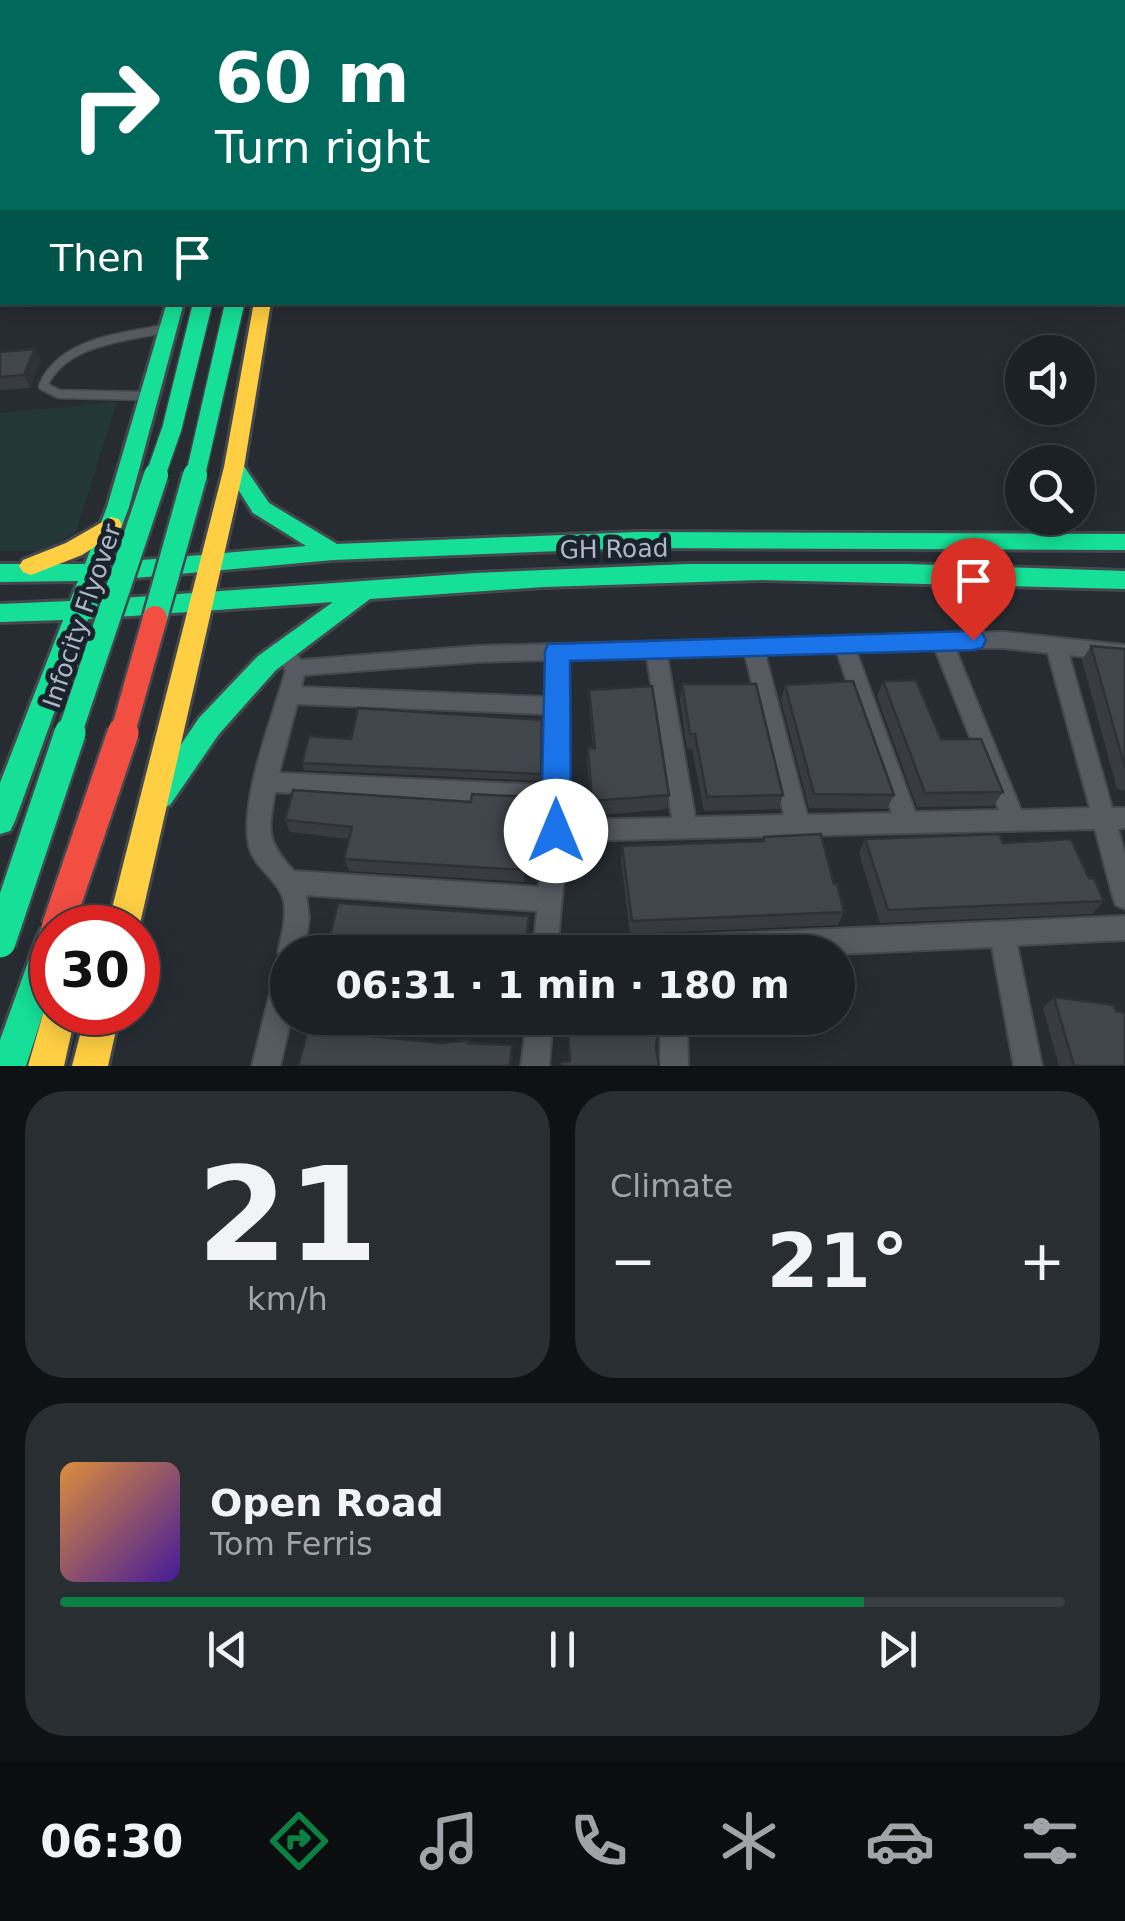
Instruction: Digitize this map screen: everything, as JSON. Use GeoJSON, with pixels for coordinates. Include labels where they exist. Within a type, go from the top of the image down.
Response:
{"type":"FeatureCollection","features":[{"type":"Feature","properties":{"kind":"main road"},"geometry":{"type":"LineString","coordinates":[[0,821],[111,525],[152,396],[175,305]]}},
{"type":"Feature","properties":{"kind":"main road","name":"Infocity Flyover"},"geometry":{"type":"LineString","coordinates":[[0,942],[154,484],[202,305]]}},
{"type":"Feature","properties":{"kind":"main road"},"geometry":{"type":"LineString","coordinates":[[65,905],[113,769],[225,362],[234,305]]}},
{"type":"Feature","properties":{"kind":"main road"},"geometry":{"type":"LineString","coordinates":[[129,905],[234,467],[262,305]]}},
{"type":"Feature","properties":{"kind":"main road"},"geometry":{"type":"LineString","coordinates":[[234,467],[261,508],[333,552]]}},
{"type":"Feature","properties":{"kind":"main road"},"geometry":{"type":"LineString","coordinates":[[6,573],[74,549],[111,525]]}},
{"type":"Feature","properties":{"kind":"main road","name":"GH Road"},"geometry":{"type":"LineString","coordinates":[[6,573],[92,574],[333,552],[637,540],[1125,542]]}},
{"type":"Feature","properties":{"kind":"main road","name":"GH Road"},"geometry":{"type":"LineString","coordinates":[[0,613],[104,611],[546,578],[783,572],[1125,580]]}},
{"type":"Feature","properties":{"kind":"main road"},"geometry":{"type":"LineString","coordinates":[[152,808],[209,726],[280,650],[366,592]]}},
{"type":"Feature","properties":{"kind":"main road"},"geometry":{"type":"LineString","coordinates":[[74,905],[79,864]]}},
{"type":"Feature","properties":{"kind":"main road"},"geometry":{"type":"LineString","coordinates":[[8,1066],[30,1003]]}},
{"type":"Feature","properties":{"kind":"main road"},"geometry":{"type":"LineString","coordinates":[[46,1066],[53,1035]]}},
{"type":"Feature","properties":{"kind":"main road"},"geometry":{"type":"LineString","coordinates":[[90,1066],[97,1035]]}},
{"type":"Feature","properties":{"kind":"street"},"geometry":{"type":"LineString","coordinates":[[296,668],[386,659],[558,651],[942,641],[1056,644],[1125,653]]}},
{"type":"Feature","properties":{"kind":"street"},"geometry":{"type":"LineString","coordinates":[[942,641],[1014,820]]}},
{"type":"Feature","properties":{"kind":"street"},"geometry":{"type":"LineString","coordinates":[[844,644],[907,822]]}},
{"type":"Feature","properties":{"kind":"street"},"geometry":{"type":"LineString","coordinates":[[1056,644],[1114,818],[1125,897]]}},
{"type":"Feature","properties":{"kind":"street"},"geometry":{"type":"LineString","coordinates":[[753,647],[798,826]]}},
{"type":"Feature","properties":{"kind":"street"},"geometry":{"type":"LineString","coordinates":[[280,650],[296,668]]}},
{"type":"Feature","properties":{"kind":"street"},"geometry":{"type":"LineString","coordinates":[[656,650],[685,828]]}},
{"type":"Feature","properties":{"kind":"street"},"geometry":{"type":"LineString","coordinates":[[547,935],[556,831],[558,651]]}},
{"type":"Feature","properties":{"kind":"street"},"geometry":{"type":"LineString","coordinates":[[293,935],[296,898],[289,882],[271,867],[261,847],[260,819],[296,668]]}},
{"type":"Feature","properties":{"kind":"street"},"geometry":{"type":"LineString","coordinates":[[290,696],[556,706]]}},
{"type":"Feature","properties":{"kind":"street"},"geometry":{"type":"LineString","coordinates":[[268,782],[556,796]]}},
{"type":"Feature","properties":{"kind":"street"},"geometry":{"type":"LineString","coordinates":[[556,831],[1114,818]]}},
{"type":"Feature","properties":{"kind":"street"},"geometry":{"type":"LineString","coordinates":[[289,882],[550,900]]}},
{"type":"Feature","properties":{"kind":"street"},"geometry":{"type":"LineString","coordinates":[[855,942],[1125,928]]}},
{"type":"Feature","properties":{"kind":"street"},"geometry":{"type":"LineString","coordinates":[[1002,934],[1028,1066]]}},
{"type":"Feature","properties":{"kind":"street"},"geometry":{"type":"LineString","coordinates":[[266,1066],[277,1035]]}},
{"type":"Feature","properties":{"kind":"street"},"geometry":{"type":"LineString","coordinates":[[535,1066],[538,1035]]}},
{"type":"Feature","properties":{"kind":"street"},"geometry":{"type":"LineString","coordinates":[[674,1035],[674,1066]]}},
{"type":"Feature","properties":{"kind":"lane"},"geometry":{"type":"LineString","coordinates":[[152,396],[59,394],[43,386],[52,366],[74,352],[170,328]]}},
{"type":"Feature","properties":{"kind":"shaded area"},"geometry":{"type":"Polygon","coordinates":[[[117,402],[76,532],[42,551],[0,551],[0,413],[117,402]]]}},
{"type":"Feature","properties":{"kind":"building"},"geometry":{"type":"Polygon","coordinates":[[[35,349],[24,375],[0,377],[0,352],[35,349]]]}},
{"type":"Feature","properties":{"kind":"building"},"geometry":{"type":"Polygon","coordinates":[[[1091,646],[1125,649],[1125,768],[1091,646]]]}},
{"type":"Feature","properties":{"kind":"building"},"geometry":{"type":"Polygon","coordinates":[[[916,680],[941,739],[981,739],[1003,792],[925,793],[883,681],[916,680]]]}},
{"type":"Feature","properties":{"kind":"building"},"geometry":{"type":"Polygon","coordinates":[[[853,681],[894,795],[814,794],[785,685],[853,681]]]}},
{"type":"Feature","properties":{"kind":"building"},"geometry":{"type":"Polygon","coordinates":[[[682,684],[756,684],[783,795],[707,797],[682,684]]]}},
{"type":"Feature","properties":{"kind":"building"},"geometry":{"type":"Polygon","coordinates":[[[652,686],[669,795],[592,801],[588,748],[595,748],[589,690],[652,686]]]}},
{"type":"Feature","properties":{"kind":"building"},"geometry":{"type":"Polygon","coordinates":[[[358,708],[542,720],[541,774],[302,763],[309,736],[351,739],[358,708]]]}},
{"type":"Feature","properties":{"kind":"building"},"geometry":{"type":"Polygon","coordinates":[[[293,790],[471,802],[472,794],[532,797],[524,870],[344,859],[352,827],[285,820],[293,790]]]}},
{"type":"Feature","properties":{"kind":"building"},"geometry":{"type":"Polygon","coordinates":[[[821,834],[844,912],[632,921],[622,846],[764,841],[764,837],[821,834]]]}},
{"type":"Feature","properties":{"kind":"building"},"geometry":{"type":"Polygon","coordinates":[[[999,834],[1003,843],[1071,839],[1104,901],[888,910],[865,839],[999,834]]]}},
{"type":"Feature","properties":{"kind":"building"},"geometry":{"type":"Polygon","coordinates":[[[338,903],[529,916],[527,935],[330,935],[338,903]]]}},
{"type":"Feature","properties":{"kind":"building"},"geometry":{"type":"Polygon","coordinates":[[[1054,997],[1114,1005],[1116,1011],[1125,1013],[1125,1066],[1074,1066],[1054,997]]]}},
{"type":"Feature","properties":{"kind":"building"},"geometry":{"type":"Polygon","coordinates":[[[307,1035],[512,1045],[510,1066],[298,1066],[307,1035]]]}},
{"type":"Feature","properties":{"kind":"building"},"geometry":{"type":"Polygon","coordinates":[[[568,1035],[658,1035],[659,1066],[561,1066],[561,1062],[570,1061],[568,1035]]]}},
{"type":"Feature","properties":{"kind":"traffic: fast"},"geometry":{"type":"LineString","coordinates":[[0,821],[118,507],[175,305]]}},
{"type":"Feature","properties":{"kind":"traffic: fast"},"geometry":{"type":"LineString","coordinates":[[0,942],[172,428],[202,305]]}},
{"type":"Feature","properties":{"kind":"traffic: fast"},"geometry":{"type":"LineString","coordinates":[[155,618],[209,426],[234,305]]}},
{"type":"Feature","properties":{"kind":"traffic: fast"},"geometry":{"type":"LineString","coordinates":[[234,467],[261,508],[333,552]]}},
{"type":"Feature","properties":{"kind":"traffic: fast"},"geometry":{"type":"LineString","coordinates":[[0,573],[121,572],[333,552],[637,540],[1125,542]]}},
{"type":"Feature","properties":{"kind":"traffic: fast"},"geometry":{"type":"LineString","coordinates":[[0,613],[688,572],[907,573],[1125,580]]}},
{"type":"Feature","properties":{"kind":"traffic: fast"},"geometry":{"type":"LineString","coordinates":[[160,796],[209,726],[267,663],[360,595]]}},
{"type":"Feature","properties":{"kind":"traffic: fast"},"geometry":{"type":"LineString","coordinates":[[8,1066],[30,1003]]}},
{"type":"Feature","properties":{"kind":"traffic: slow"},"geometry":{"type":"LineString","coordinates":[[129,905],[234,467],[262,305]]}},
{"type":"Feature","properties":{"kind":"traffic: slow"},"geometry":{"type":"LineString","coordinates":[[31,566],[74,549],[111,525]]}},
{"type":"Feature","properties":{"kind":"traffic: slow"},"geometry":{"type":"LineString","coordinates":[[46,1066],[53,1035]]}},
{"type":"Feature","properties":{"kind":"traffic: slow"},"geometry":{"type":"LineString","coordinates":[[90,1066],[97,1035]]}},
{"type":"Feature","properties":{"kind":"traffic: jam"},"geometry":{"type":"LineString","coordinates":[[65,905],[113,769],[155,618]]}},
{"type":"Feature","properties":{"kind":"route"},"geometry":{"type":"LineString","coordinates":[[556,831],[558,651],[973,640]]}}]}
